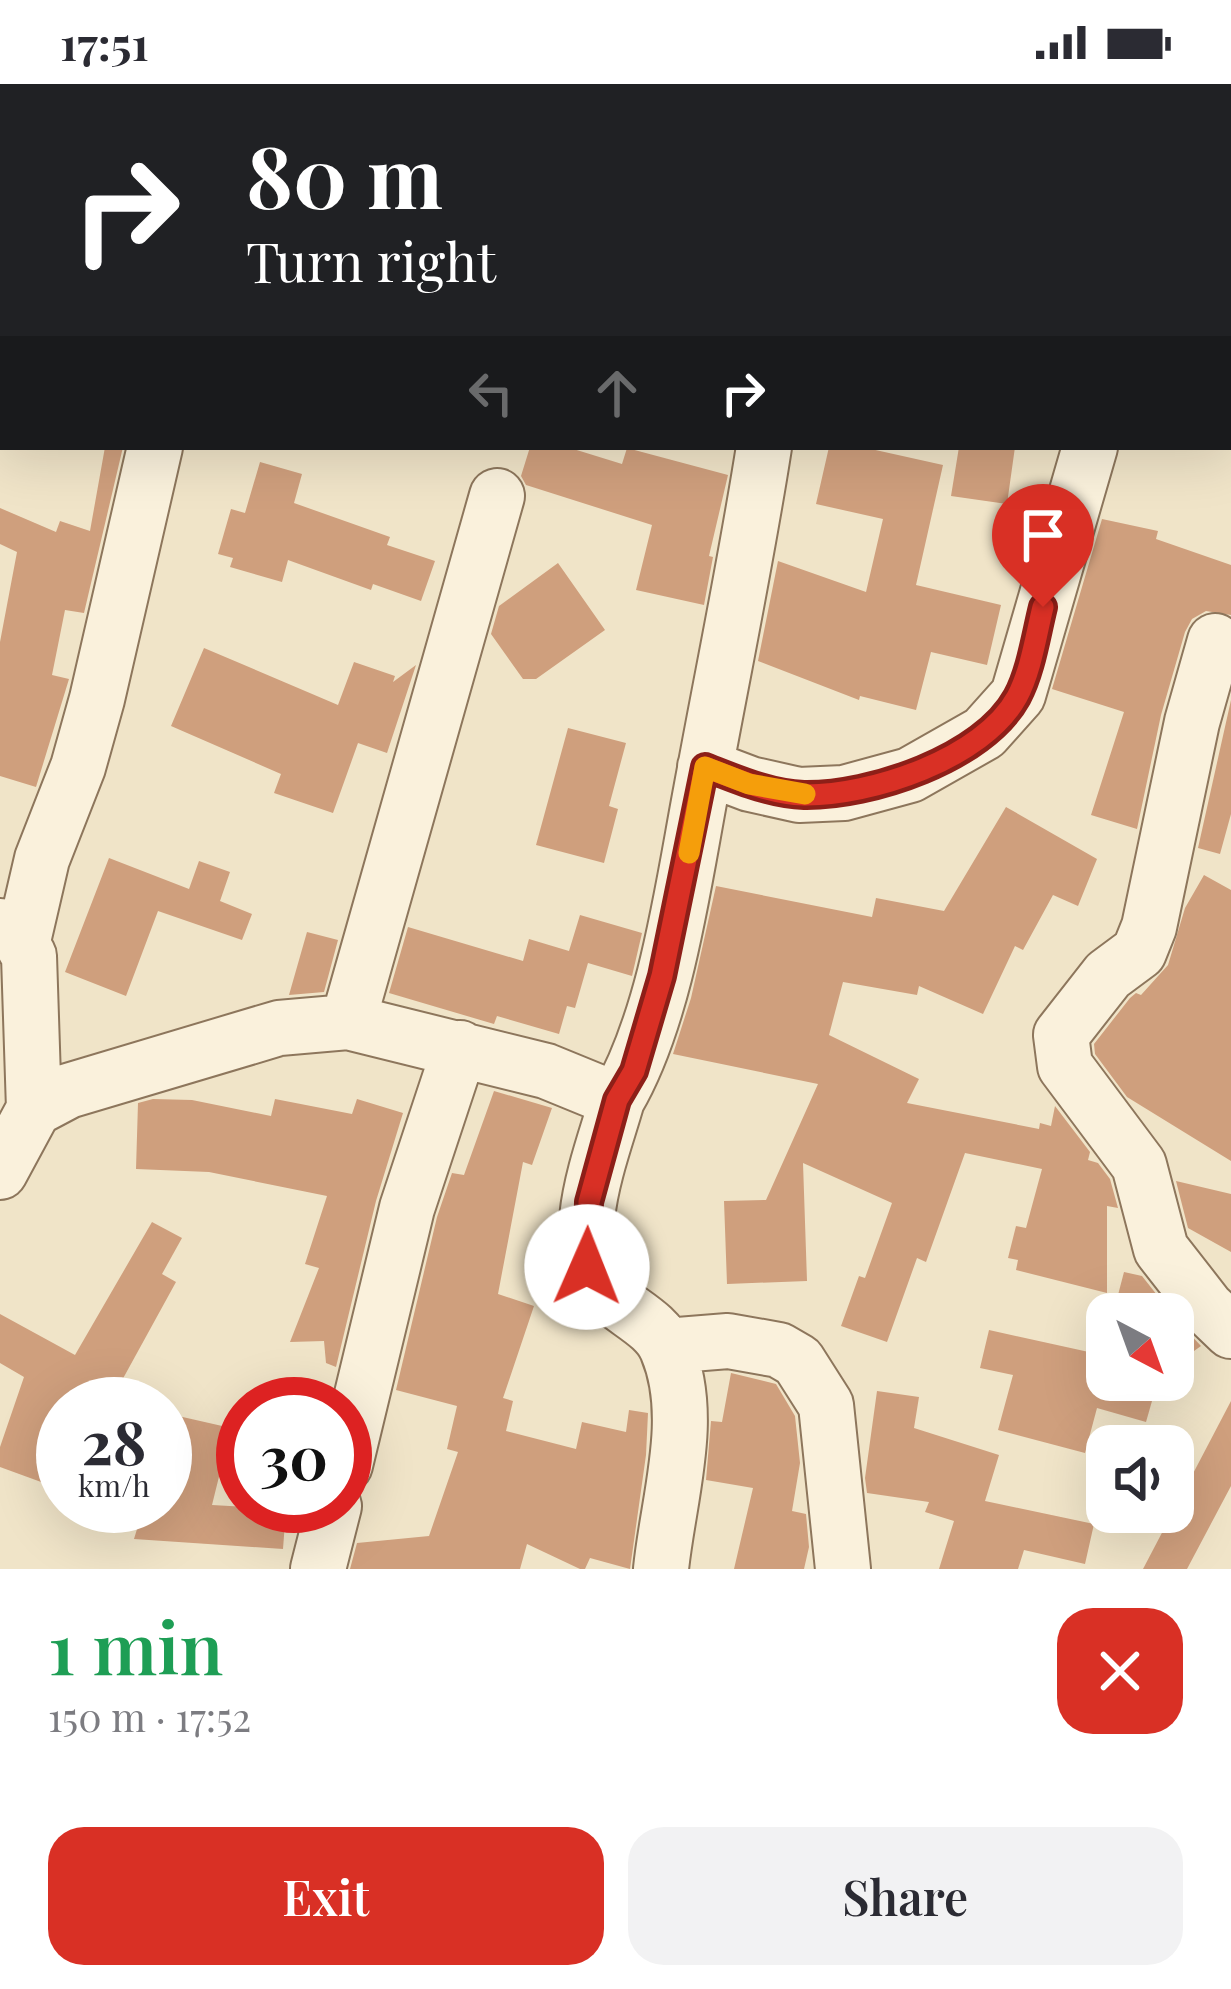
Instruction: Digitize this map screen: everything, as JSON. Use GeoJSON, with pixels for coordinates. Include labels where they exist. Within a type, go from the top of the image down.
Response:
{"type":"FeatureCollection","features":[{"type":"Feature","properties":{"kind":"street"},"geometry":{"type":"LineString","coordinates":[[0,1172],[34,1108],[29,956],[11,934],[78,767],[154,450]]}},
{"type":"Feature","properties":{"kind":"street"},"geometry":{"type":"LineString","coordinates":[[661,1569],[681,1428],[666,1346],[599,1285],[587,1267],[589,1202],[617,1100],[634,1071],[662,976],[741,589],[764,450]]}},
{"type":"Feature","properties":{"kind":"street"},"geometry":{"type":"LineString","coordinates":[[705,767],[749,784],[799,795],[844,793],[910,775],[984,733],[1018,695],[1089,450]]}},
{"type":"Feature","properties":{"kind":"street"},"geometry":{"type":"LineString","coordinates":[[348,1022],[497,496]]}},
{"type":"Feature","properties":{"kind":"street"},"geometry":{"type":"LineString","coordinates":[[1215,640],[1192,722],[1149,927],[1139,952],[1108,975],[1061,1035],[1065,1066],[1139,1166],[1161,1249],[1231,1331]]}},
{"type":"Feature","properties":{"kind":"street"},"geometry":{"type":"LineString","coordinates":[[34,1108],[68,1091],[278,1028],[348,1022],[546,1072],[617,1100]]}},
{"type":"Feature","properties":{"kind":"street"},"geometry":{"type":"LineString","coordinates":[[366,1377],[407,1208],[460,1048]]}},
{"type":"Feature","properties":{"kind":"street"},"geometry":{"type":"LineString","coordinates":[[666,1346],[728,1341],[779,1349],[798,1361],[826,1405],[843,1569]]}},
{"type":"Feature","properties":{"kind":"street"},"geometry":{"type":"LineString","coordinates":[[318,1569],[327,1533]]}},
{"type":"Feature","properties":{"kind":"building"},"geometry":{"type":"Polygon","coordinates":[[[104,450],[122,450],[84,613],[65,610],[52,675],[69,679],[36,787],[0,776],[0,642],[17,552],[0,544],[0,508],[56,532],[60,521],[90,531],[104,450]]]}},
{"type":"Feature","properties":{"kind":"building"},"geometry":{"type":"Polygon","coordinates":[[[529,450],[577,450],[622,464],[626,450],[634,450],[728,475],[709,556],[713,557],[704,605],[636,590],[652,525],[526,485],[521,476],[529,450]]]}},
{"type":"Feature","properties":{"kind":"building"},"geometry":{"type":"Polygon","coordinates":[[[828,450],[876,450],[943,465],[916,585],[1001,605],[987,665],[931,652],[916,710],[860,696],[859,700],[758,661],[778,561],[866,592],[883,519],[816,504],[828,450]]]}},
{"type":"Feature","properties":{"kind":"building"},"geometry":{"type":"Polygon","coordinates":[[[959,450],[1015,450],[1007,504],[951,496],[959,450]]]}},
{"type":"Feature","properties":{"kind":"building"},"geometry":{"type":"Polygon","coordinates":[[[260,462],[302,474],[294,503],[390,537],[387,545],[435,561],[421,601],[373,584],[371,590],[288,560],[282,582],[230,567],[233,558],[218,554],[231,509],[245,513],[260,462]]]}},
{"type":"Feature","properties":{"kind":"building"},"geometry":{"type":"Polygon","coordinates":[[[1102,519],[1158,531],[1156,539],[1231,565],[1231,615],[1206,611],[1192,619],[1185,632],[1161,715],[1137,829],[1091,815],[1124,712],[1052,689],[1102,519]]]}},
{"type":"Feature","properties":{"kind":"building"},"geometry":{"type":"Polygon","coordinates":[[[558,563],[605,630],[536,679],[523,679],[491,634],[499,606],[558,563]]]}},
{"type":"Feature","properties":{"kind":"building"},"geometry":{"type":"Polygon","coordinates":[[[204,648],[338,705],[354,662],[395,676],[393,682],[416,665],[387,753],[358,743],[333,813],[274,793],[281,774],[171,726],[204,648]]]}},
{"type":"Feature","properties":{"kind":"building"},"geometry":{"type":"Polygon","coordinates":[[[1231,700],[1231,814],[1220,854],[1198,848],[1231,700]]]}},
{"type":"Feature","properties":{"kind":"building"},"geometry":{"type":"Polygon","coordinates":[[[568,728],[626,743],[609,806],[618,809],[604,863],[536,845],[568,728]]]}},
{"type":"Feature","properties":{"kind":"building"},"geometry":{"type":"Polygon","coordinates":[[[1006,807],[1097,859],[1078,906],[1053,895],[1023,950],[1015,946],[983,1014],[919,986],[917,995],[843,982],[829,1035],[919,1079],[907,1103],[1039,1129],[1040,1123],[1051,1126],[1055,1106],[1090,1152],[1088,1160],[1098,1163],[1110,1179],[1118,1208],[1107,1206],[1107,1293],[1016,1270],[1018,1260],[1008,1258],[1016,1226],[1026,1228],[1042,1169],[965,1153],[926,1262],[917,1258],[887,1342],[841,1326],[859,1276],[865,1278],[892,1203],[803,1163],[807,1281],[727,1284],[724,1201],[766,1200],[818,1084],[673,1054],[716,886],[872,917],[876,898],[944,911],[1006,807]]]}},
{"type":"Feature","properties":{"kind":"building"},"geometry":{"type":"Polygon","coordinates":[[[109,858],[189,889],[199,861],[230,872],[220,901],[252,914],[242,940],[158,911],[126,996],[65,972],[109,858]]]}},
{"type":"Feature","properties":{"kind":"building"},"geometry":{"type":"Polygon","coordinates":[[[1204,875],[1231,890],[1231,1161],[1127,1097],[1095,1054],[1094,1044],[1130,998],[1141,995],[1168,965],[1185,908],[1204,875]]]}},
{"type":"Feature","properties":{"kind":"building"},"geometry":{"type":"Polygon","coordinates":[[[580,915],[642,933],[632,976],[588,963],[575,1008],[567,1006],[559,1034],[497,1016],[494,1024],[389,993],[408,927],[523,961],[529,939],[569,951],[580,915]]]}},
{"type":"Feature","properties":{"kind":"building"},"geometry":{"type":"Polygon","coordinates":[[[307,932],[338,940],[324,992],[289,995],[307,932]]]}},
{"type":"Feature","properties":{"kind":"building"},"geometry":{"type":"Polygon","coordinates":[[[494,1091],[552,1108],[532,1165],[523,1162],[498,1294],[534,1306],[503,1398],[513,1401],[506,1431],[576,1449],[582,1422],[626,1432],[629,1410],[648,1413],[630,1569],[590,1558],[585,1569],[580,1569],[527,1544],[520,1569],[350,1569],[357,1543],[429,1536],[458,1452],[447,1449],[457,1406],[396,1390],[437,1217],[452,1173],[464,1175],[494,1091]]]}},
{"type":"Feature","properties":{"kind":"building"},"geometry":{"type":"Polygon","coordinates":[[[275,1099],[352,1114],[357,1099],[403,1113],[376,1201],[336,1367],[326,1363],[324,1341],[290,1342],[319,1268],[305,1264],[327,1196],[209,1172],[136,1169],[138,1103],[192,1100],[271,1116],[275,1099]]]}},
{"type":"Feature","properties":{"kind":"building"},"geometry":{"type":"Polygon","coordinates":[[[1176,1181],[1231,1194],[1231,1252],[1188,1228],[1176,1181]]]}},
{"type":"Feature","properties":{"kind":"building"},"geometry":{"type":"Polygon","coordinates":[[[152,1222],[182,1238],[162,1274],[176,1282],[124,1377],[36,1377],[36,1480],[0,1467],[0,1447],[24,1377],[0,1363],[0,1314],[75,1355],[152,1222]]]}},
{"type":"Feature","properties":{"kind":"building"},"geometry":{"type":"Polygon","coordinates":[[[1124,1272],[1142,1276],[1155,1293],[1118,1293],[1124,1272]]]}},
{"type":"Feature","properties":{"kind":"building"},"geometry":{"type":"Polygon","coordinates":[[[989,1330],[1086,1351],[1086,1401],[1152,1401],[1146,1422],[1097,1408],[1092,1425],[1086,1425],[1085,1453],[998,1430],[1013,1375],[980,1368],[989,1330]]]}},
{"type":"Feature","properties":{"kind":"building"},"geometry":{"type":"Polygon","coordinates":[[[731,1373],[776,1384],[795,1416],[800,1463],[792,1511],[806,1514],[809,1547],[804,1569],[734,1569],[753,1488],[706,1480],[711,1421],[722,1422],[731,1373]]]}},
{"type":"Feature","properties":{"kind":"building"},"geometry":{"type":"Polygon","coordinates":[[[877,1391],[919,1397],[914,1428],[999,1455],[985,1501],[1086,1522],[1086,1533],[1092,1533],[1085,1564],[1024,1550],[1018,1569],[939,1569],[954,1521],[925,1512],[929,1502],[867,1493],[877,1391]]]}},
{"type":"Feature","properties":{"kind":"building"},"geometry":{"type":"Polygon","coordinates":[[[1231,1401],[1231,1486],[1187,1569],[1143,1569],[1162,1533],[1194,1533],[1194,1472],[1231,1401]]]}},
{"type":"Feature","properties":{"kind":"building"},"geometry":{"type":"Polygon","coordinates":[[[192,1419],[216,1425],[212,1505],[216,1505],[216,1533],[284,1533],[283,1549],[134,1539],[136,1533],[192,1533],[192,1419]]]}},
{"type":"Feature","properties":{"kind":"slow traffic"},"geometry":{"type":"LineString","coordinates":[[689,853],[705,767],[749,784],[805,794]]}},
{"type":"Feature","properties":{"kind":"route"},"geometry":{"type":"LineString","coordinates":[[587,1267],[589,1202],[617,1100],[634,1071],[662,976],[705,767],[749,784],[799,795],[844,793],[910,775],[955,752],[1001,718],[1018,695],[1043,607]]}}]}
